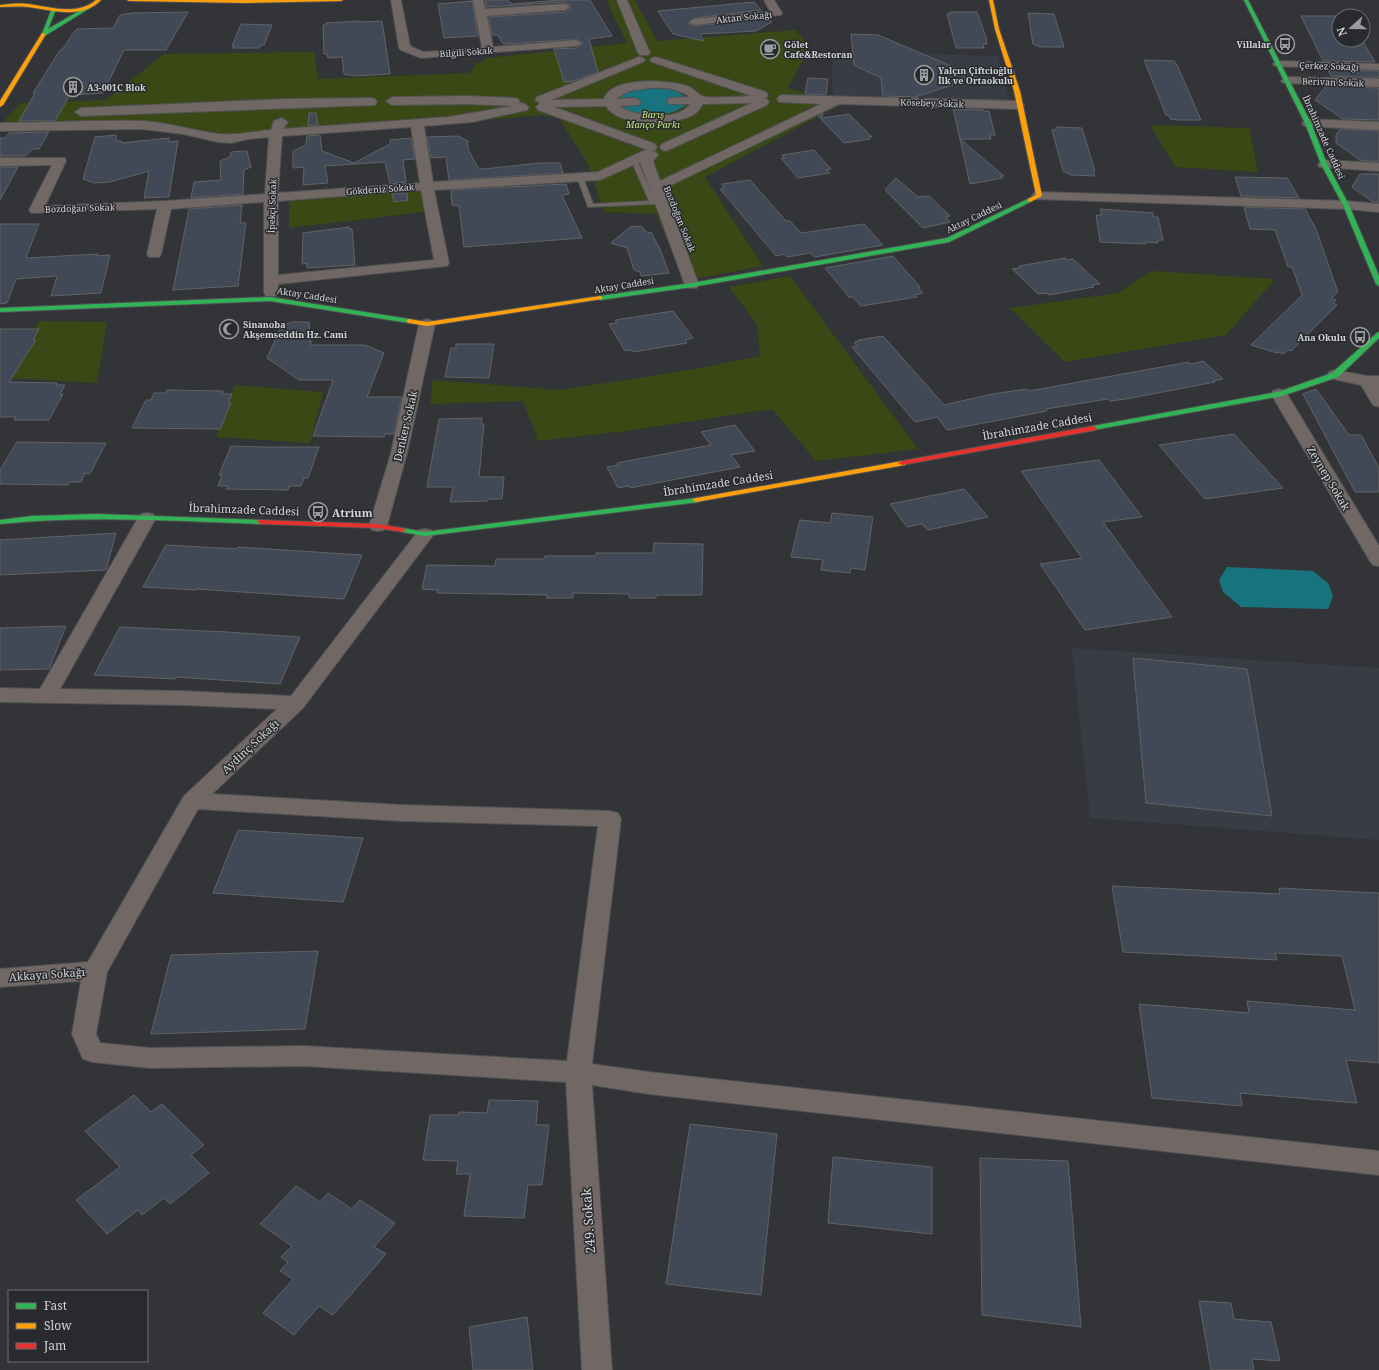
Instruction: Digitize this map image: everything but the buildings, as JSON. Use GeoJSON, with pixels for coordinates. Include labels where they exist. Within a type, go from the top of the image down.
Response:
{"type":"FeatureCollection","features":[{"type":"Feature","properties":{"kind":"main road"},"geometry":{"type":"LineString","coordinates":[[129,0],[341,0]]}},
{"type":"Feature","properties":{"kind":"main road"},"geometry":{"type":"LineString","coordinates":[[991,0],[997,29],[1017,91],[1018,105],[1039,196]]}},
{"type":"Feature","properties":{"kind":"main road","name":"İbrahimzade Caddesi"},"geometry":{"type":"LineString","coordinates":[[1246,0],[1308,123],[1324,164],[1374,262],[1379,284]]}},
{"type":"Feature","properties":{"kind":"main road"},"geometry":{"type":"LineString","coordinates":[[118,5],[154,1]]}},
{"type":"Feature","properties":{"kind":"main road"},"geometry":{"type":"LineString","coordinates":[[44,34],[88,8],[101,3]]}},
{"type":"Feature","properties":{"kind":"main road"},"geometry":{"type":"LineString","coordinates":[[0,6],[54,4],[73,11],[88,8]]}},
{"type":"Feature","properties":{"kind":"main road"},"geometry":{"type":"LineString","coordinates":[[0,104],[44,34],[54,4]]}},
{"type":"Feature","properties":{"kind":"main road","name":"Aktay Caddesi"},"geometry":{"type":"LineString","coordinates":[[0,310],[270,299],[427,324],[699,283],[949,240],[1039,196]]}},
{"type":"Feature","properties":{"kind":"main road","name":"İbrahimzade Caddesi"},"geometry":{"type":"LineString","coordinates":[[0,522],[37,517],[147,518],[378,526],[425,534],[701,499],[1279,394],[1335,375],[1379,334]]}},
{"type":"Feature","properties":{"kind":"main road","name":"İbrahimzade Caddesi"},"geometry":{"type":"LineString","coordinates":[[17,512],[37,517]]}},
{"type":"Feature","properties":{"kind":"street","name":"Bilgili Sokak"},"geometry":{"type":"LineString","coordinates":[[396,0],[405,48],[421,55],[576,42]]}},
{"type":"Feature","properties":{"kind":"street"},"geometry":{"type":"LineString","coordinates":[[478,0],[488,50]]}},
{"type":"Feature","properties":{"kind":"street"},"geometry":{"type":"LineString","coordinates":[[622,0],[649,69],[672,86],[686,89],[693,93],[698,100],[697,106],[684,114],[656,114],[638,118],[618,112],[612,108],[610,98],[622,90],[631,87],[649,69]]}},
{"type":"Feature","properties":{"kind":"street","name":"Aktan Sokağı"},"geometry":{"type":"LineString","coordinates":[[694,22],[777,13],[769,0]]}},
{"type":"Feature","properties":{"kind":"street"},"geometry":{"type":"LineString","coordinates":[[480,13],[565,7]]}},
{"type":"Feature","properties":{"kind":"street","name":"Çerkez Sokağı"},"geometry":{"type":"LineString","coordinates":[[1279,64],[1379,67]]}},
{"type":"Feature","properties":{"kind":"street"},"geometry":{"type":"LineString","coordinates":[[67,112],[286,103],[371,102],[382,106],[392,101],[468,100],[523,105],[533,109],[543,104],[649,69],[761,99]]}},
{"type":"Feature","properties":{"kind":"street","name":"Berivan Sokak"},"geometry":{"type":"LineString","coordinates":[[1287,81],[1379,83]]}},
{"type":"Feature","properties":{"kind":"street"},"geometry":{"type":"LineString","coordinates":[[271,280],[442,263],[427,186],[600,176],[634,160],[656,147],[761,99]]}},
{"type":"Feature","properties":{"kind":"street","name":"Kösebey Sokak"},"geometry":{"type":"LineString","coordinates":[[673,101],[761,99],[774,104],[783,99],[1018,105]]}},
{"type":"Feature","properties":{"kind":"street"},"geometry":{"type":"LineString","coordinates":[[666,182],[842,100]]}},
{"type":"Feature","properties":{"kind":"street","name":"Gökdeniz Sokak"},"geometry":{"type":"LineString","coordinates":[[165,205],[427,186],[418,124],[418,101]]}},
{"type":"Feature","properties":{"kind":"street"},"geometry":{"type":"LineString","coordinates":[[543,104],[635,102]]}},
{"type":"Feature","properties":{"kind":"street"},"geometry":{"type":"LineString","coordinates":[[276,133],[278,124],[290,118],[286,103]]}},
{"type":"Feature","properties":{"kind":"street"},"geometry":{"type":"LineString","coordinates":[[543,104],[656,147]]}},
{"type":"Feature","properties":{"kind":"street"},"geometry":{"type":"LineString","coordinates":[[3,123],[142,125],[231,139],[248,135],[418,124],[472,118],[523,105]]}},
{"type":"Feature","properties":{"kind":"street"},"geometry":{"type":"LineString","coordinates":[[142,125],[153,118],[155,108]]}},
{"type":"Feature","properties":{"kind":"street"},"geometry":{"type":"LineString","coordinates":[[3,123],[20,114]]}},
{"type":"Feature","properties":{"kind":"street"},"geometry":{"type":"LineString","coordinates":[[656,114],[656,147],[646,160],[699,283]]}},
{"type":"Feature","properties":{"kind":"street"},"geometry":{"type":"LineString","coordinates":[[1308,123],[1379,126]]}},
{"type":"Feature","properties":{"kind":"street","name":"İpekçi Sokak"},"geometry":{"type":"LineString","coordinates":[[270,299],[271,197],[276,133]]}},
{"type":"Feature","properties":{"kind":"street","name":"Bozdoğan Sokak"},"geometry":{"type":"LineString","coordinates":[[656,147],[699,283]]}},
{"type":"Feature","properties":{"kind":"street","name":"Bozdoğan Sokak"},"geometry":{"type":"LineString","coordinates":[[0,162],[60,161],[36,210],[165,205]]}},
{"type":"Feature","properties":{"kind":"street"},"geometry":{"type":"LineString","coordinates":[[1324,164],[1379,167]]}},
{"type":"Feature","properties":{"kind":"street"},"geometry":{"type":"LineString","coordinates":[[1039,196],[1346,205],[1379,208]]}},
{"type":"Feature","properties":{"kind":"street"},"geometry":{"type":"LineString","coordinates":[[154,254],[165,205]]}},
{"type":"Feature","properties":{"kind":"street","name":"Denker Sokak"},"geometry":{"type":"LineString","coordinates":[[378,526],[400,452],[427,324]]}},
{"type":"Feature","properties":{"kind":"street"},"geometry":{"type":"LineString","coordinates":[[1335,375],[1373,381],[1379,402]]}},
{"type":"Feature","properties":{"kind":"street","name":"Zeynep Sokak"},"geometry":{"type":"LineString","coordinates":[[1279,394],[1379,560]]}},
{"type":"Feature","properties":{"kind":"street"},"geometry":{"type":"LineString","coordinates":[[47,696],[147,518]]}},
{"type":"Feature","properties":{"kind":"street","name":"Aydinç Sokağı"},"geometry":{"type":"LineString","coordinates":[[425,534],[296,703],[192,801],[95,971],[84,1034],[92,1052],[150,1058],[304,1056],[578,1072]]}},
{"type":"Feature","properties":{"kind":"street"},"geometry":{"type":"LineString","coordinates":[[0,695],[182,698],[296,703]]}},
{"type":"Feature","properties":{"kind":"street","name":"249. Sokak"},"geometry":{"type":"LineString","coordinates":[[192,801],[402,813],[610,819],[578,1072],[597,1370]]}},
{"type":"Feature","properties":{"kind":"street","name":"Akkaya Sokağı"},"geometry":{"type":"LineString","coordinates":[[0,978],[95,971]]}},
{"type":"Feature","properties":{"kind":"street"},"geometry":{"type":"LineString","coordinates":[[578,1072],[657,1084],[1379,1163]]}},
{"type":"Feature","properties":{"kind":"lane"},"geometry":{"type":"LineString","coordinates":[[580,177],[590,206],[653,203],[634,160]]}},
{"type":"Feature","properties":{"kind":"shaded area"},"geometry":{"type":"Polygon","coordinates":[[[831,51],[998,56],[1009,99],[993,103],[833,98],[831,51]]]}},
{"type":"Feature","properties":{"kind":"shaded area"},"geometry":{"type":"Polygon","coordinates":[[[1072,648],[1379,668],[1379,840],[1090,818],[1072,648]]]}},
{"type":"Feature","properties":{"kind":"green space","name":"Barış Manço Parkı"},"geometry":{"type":"Polygon","coordinates":[[[606,0],[635,0],[657,41],[796,30],[810,47],[788,88],[842,104],[705,177],[763,266],[684,281],[656,214],[604,212],[588,164],[559,118],[541,115],[237,141],[149,126],[0,125],[21,103],[106,100],[164,54],[314,52],[318,79],[469,73],[475,67],[474,63],[480,63],[486,58],[627,43],[606,0]]]}},
{"type":"Feature","properties":{"kind":"green space"},"geometry":{"type":"Polygon","coordinates":[[[1150,125],[1249,128],[1258,172],[1175,167],[1150,125]]]}},
{"type":"Feature","properties":{"kind":"green space"},"geometry":{"type":"Polygon","coordinates":[[[427,189],[424,212],[289,228],[289,200],[427,189]]]}},
{"type":"Feature","properties":{"kind":"green space"},"geometry":{"type":"Polygon","coordinates":[[[1152,271],[1275,279],[1226,335],[1065,362],[1010,308],[1118,293],[1152,271]]]}},
{"type":"Feature","properties":{"kind":"green space"},"geometry":{"type":"Polygon","coordinates":[[[790,276],[918,449],[816,461],[772,409],[626,431],[538,441],[523,401],[430,404],[433,380],[560,390],[689,370],[760,356],[757,324],[729,287],[790,276]]]}},
{"type":"Feature","properties":{"kind":"green space"},"geometry":{"type":"Polygon","coordinates":[[[39,321],[107,322],[97,383],[11,378],[39,321]]]}},
{"type":"Feature","properties":{"kind":"green space"},"geometry":{"type":"Polygon","coordinates":[[[235,385],[323,392],[310,443],[216,437],[235,385]]]}},
{"type":"Feature","properties":{"kind":"water"},"geometry":{"type":"Polygon","coordinates":[[[650,88],[666,89],[678,92],[685,99],[686,104],[680,109],[672,112],[652,115],[632,112],[619,103],[622,95],[626,93],[650,88]]]}},
{"type":"Feature","properties":{"kind":"water"},"geometry":{"type":"Polygon","coordinates":[[[1227,567],[1313,571],[1328,583],[1333,596],[1328,609],[1241,607],[1223,592],[1219,580],[1227,567]]]}},
{"type":"Feature","properties":{"kind":"traffic: fast"},"geometry":{"type":"LineString","coordinates":[[1246,0],[1308,123],[1324,164],[1346,205],[1379,284]]}},
{"type":"Feature","properties":{"kind":"traffic: fast"},"geometry":{"type":"LineString","coordinates":[[54,9],[44,34],[88,8]]}},
{"type":"Feature","properties":{"kind":"traffic: fast"},"geometry":{"type":"LineString","coordinates":[[600,298],[692,285],[949,240],[1030,200]]}},
{"type":"Feature","properties":{"kind":"traffic: fast"},"geometry":{"type":"LineString","coordinates":[[0,310],[270,299],[409,321]]}},
{"type":"Feature","properties":{"kind":"traffic: fast"},"geometry":{"type":"LineString","coordinates":[[1093,428],[1279,394],[1335,375],[1379,334]]}},
{"type":"Feature","properties":{"kind":"traffic: fast"},"geometry":{"type":"LineString","coordinates":[[402,530],[425,534],[696,500]]}},
{"type":"Feature","properties":{"kind":"traffic: fast"},"geometry":{"type":"LineString","coordinates":[[0,522],[97,516],[261,522]]}},
{"type":"Feature","properties":{"kind":"traffic: slow"},"geometry":{"type":"LineString","coordinates":[[0,6],[19,5],[61,11],[72,11],[83,10],[92,6],[99,0]]}},
{"type":"Feature","properties":{"kind":"traffic: slow"},"geometry":{"type":"LineString","coordinates":[[129,0],[246,2],[341,0]]}},
{"type":"Feature","properties":{"kind":"traffic: slow"},"geometry":{"type":"LineString","coordinates":[[991,0],[997,29],[1017,91],[1039,196],[1030,200]]}},
{"type":"Feature","properties":{"kind":"traffic: slow"},"geometry":{"type":"LineString","coordinates":[[0,105],[44,34]]}},
{"type":"Feature","properties":{"kind":"traffic: slow"},"geometry":{"type":"LineString","coordinates":[[409,321],[427,324],[600,298]]}},
{"type":"Feature","properties":{"kind":"traffic: slow"},"geometry":{"type":"LineString","coordinates":[[696,500],[902,463]]}},
{"type":"Feature","properties":{"kind":"traffic: jam"},"geometry":{"type":"LineString","coordinates":[[902,463],[1093,428]]}},
{"type":"Feature","properties":{"kind":"traffic: jam"},"geometry":{"type":"LineString","coordinates":[[261,522],[378,526],[402,530]]}},
{"type":"Feature","properties":{"kind":"place","name":"Villalar"},"geometry":{"type":"Point","coordinates":[1285,44]}},
{"type":"Feature","properties":{"kind":"place","name":"Gölet Cafe&Restoran"},"geometry":{"type":"Point","coordinates":[770,49]}},
{"type":"Feature","properties":{"kind":"place","name":"Yalçın Çiftcioğlu İlk ve Ortaokulu"},"geometry":{"type":"Point","coordinates":[924,75]}},
{"type":"Feature","properties":{"kind":"place","name":"A3-001C Blok"},"geometry":{"type":"Point","coordinates":[73,87]}},
{"type":"Feature","properties":{"kind":"place","name":"Sinanoba Akşemseddin Hz. Cami"},"geometry":{"type":"Point","coordinates":[229,329]}},
{"type":"Feature","properties":{"kind":"place","name":"Ana Okulu"},"geometry":{"type":"Point","coordinates":[1360,337]}},
{"type":"Feature","properties":{"kind":"place","name":"Atrium"},"geometry":{"type":"Point","coordinates":[318,512]}}]}
